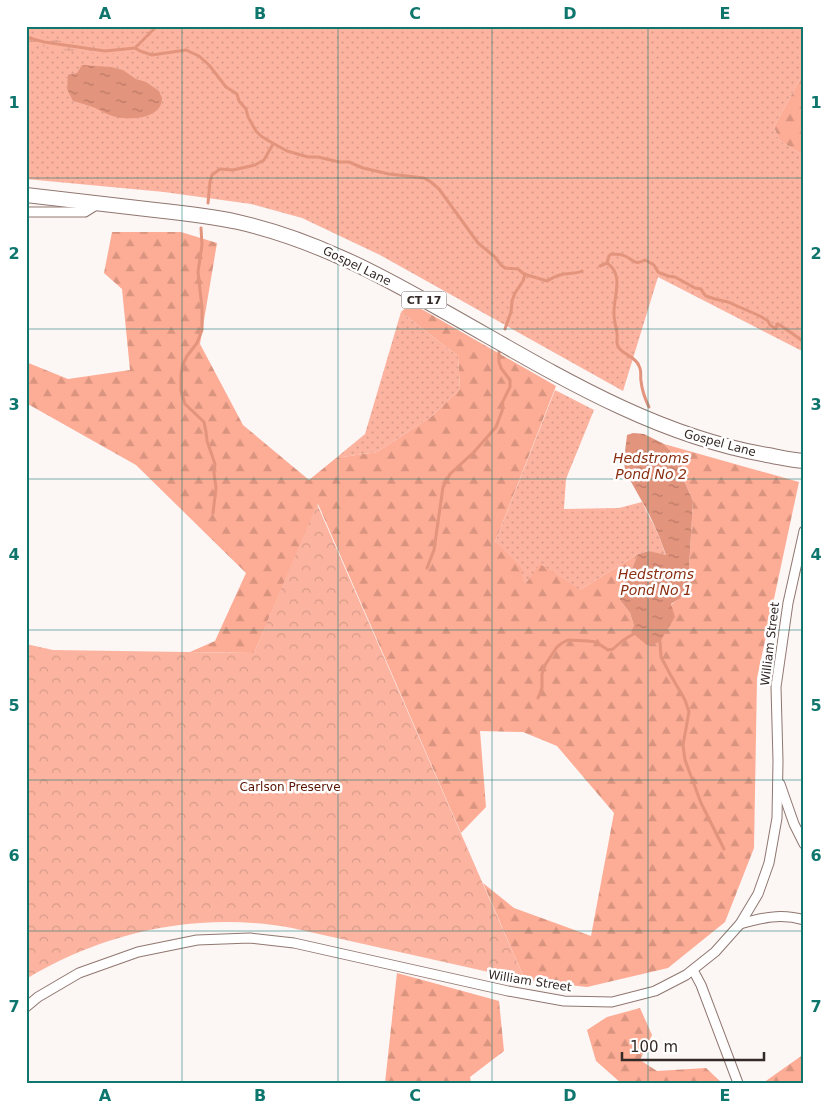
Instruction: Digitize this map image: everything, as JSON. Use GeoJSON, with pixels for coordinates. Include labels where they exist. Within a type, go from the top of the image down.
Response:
{"type":"FeatureCollection","features":[{"type":"Feature","properties":{"kind":"main road","name":"Gospel Lane"},"geometry":{"type":"LineString","coordinates":[[26,195],[174,212],[235,222],[308,243],[389,281],[569,381],[628,411],[665,427],[709,442],[746,452],[804,461]]}},
{"type":"Feature","properties":{"kind":"street"},"geometry":{"type":"LineString","coordinates":[[26,212],[85,212],[93,208],[96,203]]}},
{"type":"Feature","properties":{"kind":"street","name":"William Street"},"geometry":{"type":"LineString","coordinates":[[26,1007],[38,997],[78,973],[138,952],[196,940],[250,938],[294,943],[508,992],[564,1001],[617,1001],[655,991],[686,975],[715,952],[740,924],[758,894],[769,864],[777,818],[776,686],[788,603],[804,531]]}},
{"type":"Feature","properties":{"kind":"street"},"geometry":{"type":"LineString","coordinates":[[778,779],[794,824],[804,844]]}},
{"type":"Feature","properties":{"kind":"street"},"geometry":{"type":"LineString","coordinates":[[740,924],[769,916],[804,920]]}},
{"type":"Feature","properties":{"kind":"street"},"geometry":{"type":"LineString","coordinates":[[693,970],[701,985],[738,1083]]}},
{"type":"Feature","properties":{"kind":"green space"},"geometry":{"type":"Polygon","coordinates":[[[26,26],[804,26],[804,72],[774,127],[779,140],[804,156],[804,352],[658,277],[623,391],[380,255],[302,218],[251,204],[164,192],[26,179],[26,26]]]}},
{"type":"Feature","properties":{"kind":"green space"},"geometry":{"type":"Polygon","coordinates":[[[152,26],[161,26],[141,48],[129,53],[72,51],[26,42],[26,33],[79,44],[108,47],[121,46],[137,41],[152,26]]]}},
{"type":"Feature","properties":{"kind":"green space"},"geometry":{"type":"Polygon","coordinates":[[[804,72],[804,156],[779,140],[774,127],[804,72]]]}},
{"type":"Feature","properties":{"kind":"green space"},"geometry":{"type":"Polygon","coordinates":[[[112,232],[181,232],[217,243],[200,344],[243,425],[309,480],[336,458],[377,452],[432,416],[460,389],[458,356],[401,312],[411,303],[556,386],[495,542],[521,567],[524,586],[540,564],[580,590],[638,554],[627,580],[620,589],[620,600],[630,613],[634,626],[671,605],[680,597],[688,586],[693,501],[672,453],[664,444],[799,482],[757,678],[754,848],[725,922],[668,968],[587,987],[525,980],[483,883],[514,908],[591,936],[614,813],[557,746],[523,732],[480,731],[486,807],[461,833],[318,504],[254,653],[190,652],[215,641],[246,573],[136,465],[26,403],[26,362],[68,379],[130,370],[122,289],[104,273],[112,232]]]}},
{"type":"Feature","properties":{"kind":"green space"},"geometry":{"type":"Polygon","coordinates":[[[401,312],[458,356],[460,389],[432,416],[377,452],[336,458],[365,434],[401,312]]]}},
{"type":"Feature","properties":{"kind":"green space"},"geometry":{"type":"Polygon","coordinates":[[[555,390],[594,410],[566,479],[564,509],[619,508],[642,502],[659,536],[666,556],[649,551],[638,554],[580,590],[524,587],[495,542],[555,390]]]}},
{"type":"Feature","properties":{"kind":"green space","name":"Carlson Preserve"},"geometry":{"type":"Polygon","coordinates":[[[317,504],[525,980],[292,928],[257,923],[223,922],[188,924],[154,929],[121,937],[88,948],[26,979],[26,644],[53,650],[254,653],[317,504]]]}},
{"type":"Feature","properties":{"kind":"green space"},"geometry":{"type":"Polygon","coordinates":[[[397,973],[499,1001],[504,1051],[470,1077],[471,1083],[385,1083],[397,973]]]}},
{"type":"Feature","properties":{"kind":"green space"},"geometry":{"type":"Polygon","coordinates":[[[640,1008],[652,1035],[640,1060],[657,1071],[706,1068],[722,1083],[621,1083],[596,1061],[587,1030],[607,1017],[640,1008]]]}},
{"type":"Feature","properties":{"kind":"green space"},"geometry":{"type":"Polygon","coordinates":[[[804,1054],[804,1083],[763,1083],[804,1054]]]}},
{"type":"Feature","properties":{"kind":"water"},"geometry":{"type":"Polygon","coordinates":[[[82,65],[111,67],[123,70],[159,91],[162,98],[161,105],[151,114],[137,118],[123,118],[111,116],[73,101],[67,89],[68,75],[77,73],[82,65]]]}},
{"type":"Feature","properties":{"kind":"water"},"geometry":{"type":"Polygon","coordinates":[[[633,433],[644,434],[664,444],[672,453],[693,501],[688,586],[680,598],[671,604],[675,617],[660,642],[647,645],[631,632],[634,626],[630,613],[620,600],[620,589],[627,580],[638,554],[649,551],[666,555],[649,514],[625,471],[624,460],[627,435],[633,433]]]}},
{"type":"Feature","properties":{"kind":"waterway"},"geometry":{"type":"LineString","coordinates":[[26,37],[44,42],[105,51],[135,48],[157,26]]}},
{"type":"Feature","properties":{"kind":"waterway"},"geometry":{"type":"LineString","coordinates":[[135,48],[152,55],[186,50],[199,56],[209,65],[226,87],[237,94],[256,131],[287,151],[308,157],[349,162],[363,168],[389,174],[424,178],[431,182],[439,189],[478,243],[505,268],[518,269],[524,274],[547,281],[558,275],[582,271]]}},
{"type":"Feature","properties":{"kind":"waterway"},"geometry":{"type":"LineString","coordinates":[[208,203],[212,175],[220,169],[233,170],[255,165],[264,160],[273,144]]}},
{"type":"Feature","properties":{"kind":"waterway"},"geometry":{"type":"LineString","coordinates":[[201,228],[202,245],[198,272],[202,308],[202,330],[197,343],[183,364],[181,391],[185,404],[204,422],[207,441],[215,464],[216,488],[213,513]]}},
{"type":"Feature","properties":{"kind":"waterway"},"geometry":{"type":"LineString","coordinates":[[600,266],[607,263],[611,254],[623,255],[637,262],[645,260],[654,265],[658,272],[675,277],[695,288],[701,289],[706,296],[728,302],[760,316],[776,329],[777,324],[780,325],[804,343]]}},
{"type":"Feature","properties":{"kind":"waterway"},"geometry":{"type":"LineString","coordinates":[[607,263],[616,274],[617,280],[614,307],[617,344],[621,350],[637,363],[643,391],[649,407]]}},
{"type":"Feature","properties":{"kind":"waterway"},"geometry":{"type":"LineString","coordinates":[[505,329],[511,312],[512,301],[525,274]]}},
{"type":"Feature","properties":{"kind":"waterway"},"geometry":{"type":"LineString","coordinates":[[427,568],[434,550],[443,487],[450,474],[474,452],[496,427],[502,411],[503,401],[510,387],[510,380],[499,362],[499,351]]}},
{"type":"Feature","properties":{"kind":"waterway"},"geometry":{"type":"LineString","coordinates":[[538,698],[542,688],[542,674],[545,665],[557,647],[562,643],[568,640],[596,642],[608,650],[613,649],[635,633]]}},
{"type":"Feature","properties":{"kind":"waterway"},"geometry":{"type":"LineString","coordinates":[[658,639],[661,657],[685,700],[689,712],[683,745],[685,760],[701,803],[724,849]]}},
{"type":"Feature","properties":{"kind":"water label","name":"Hedstroms Pond No 2"},"geometry":{"type":"Point","coordinates":[651,466]}},
{"type":"Feature","properties":{"kind":"water label","name":"Hedstroms Pond No 1"},"geometry":{"type":"Point","coordinates":[656,582]}}]}
